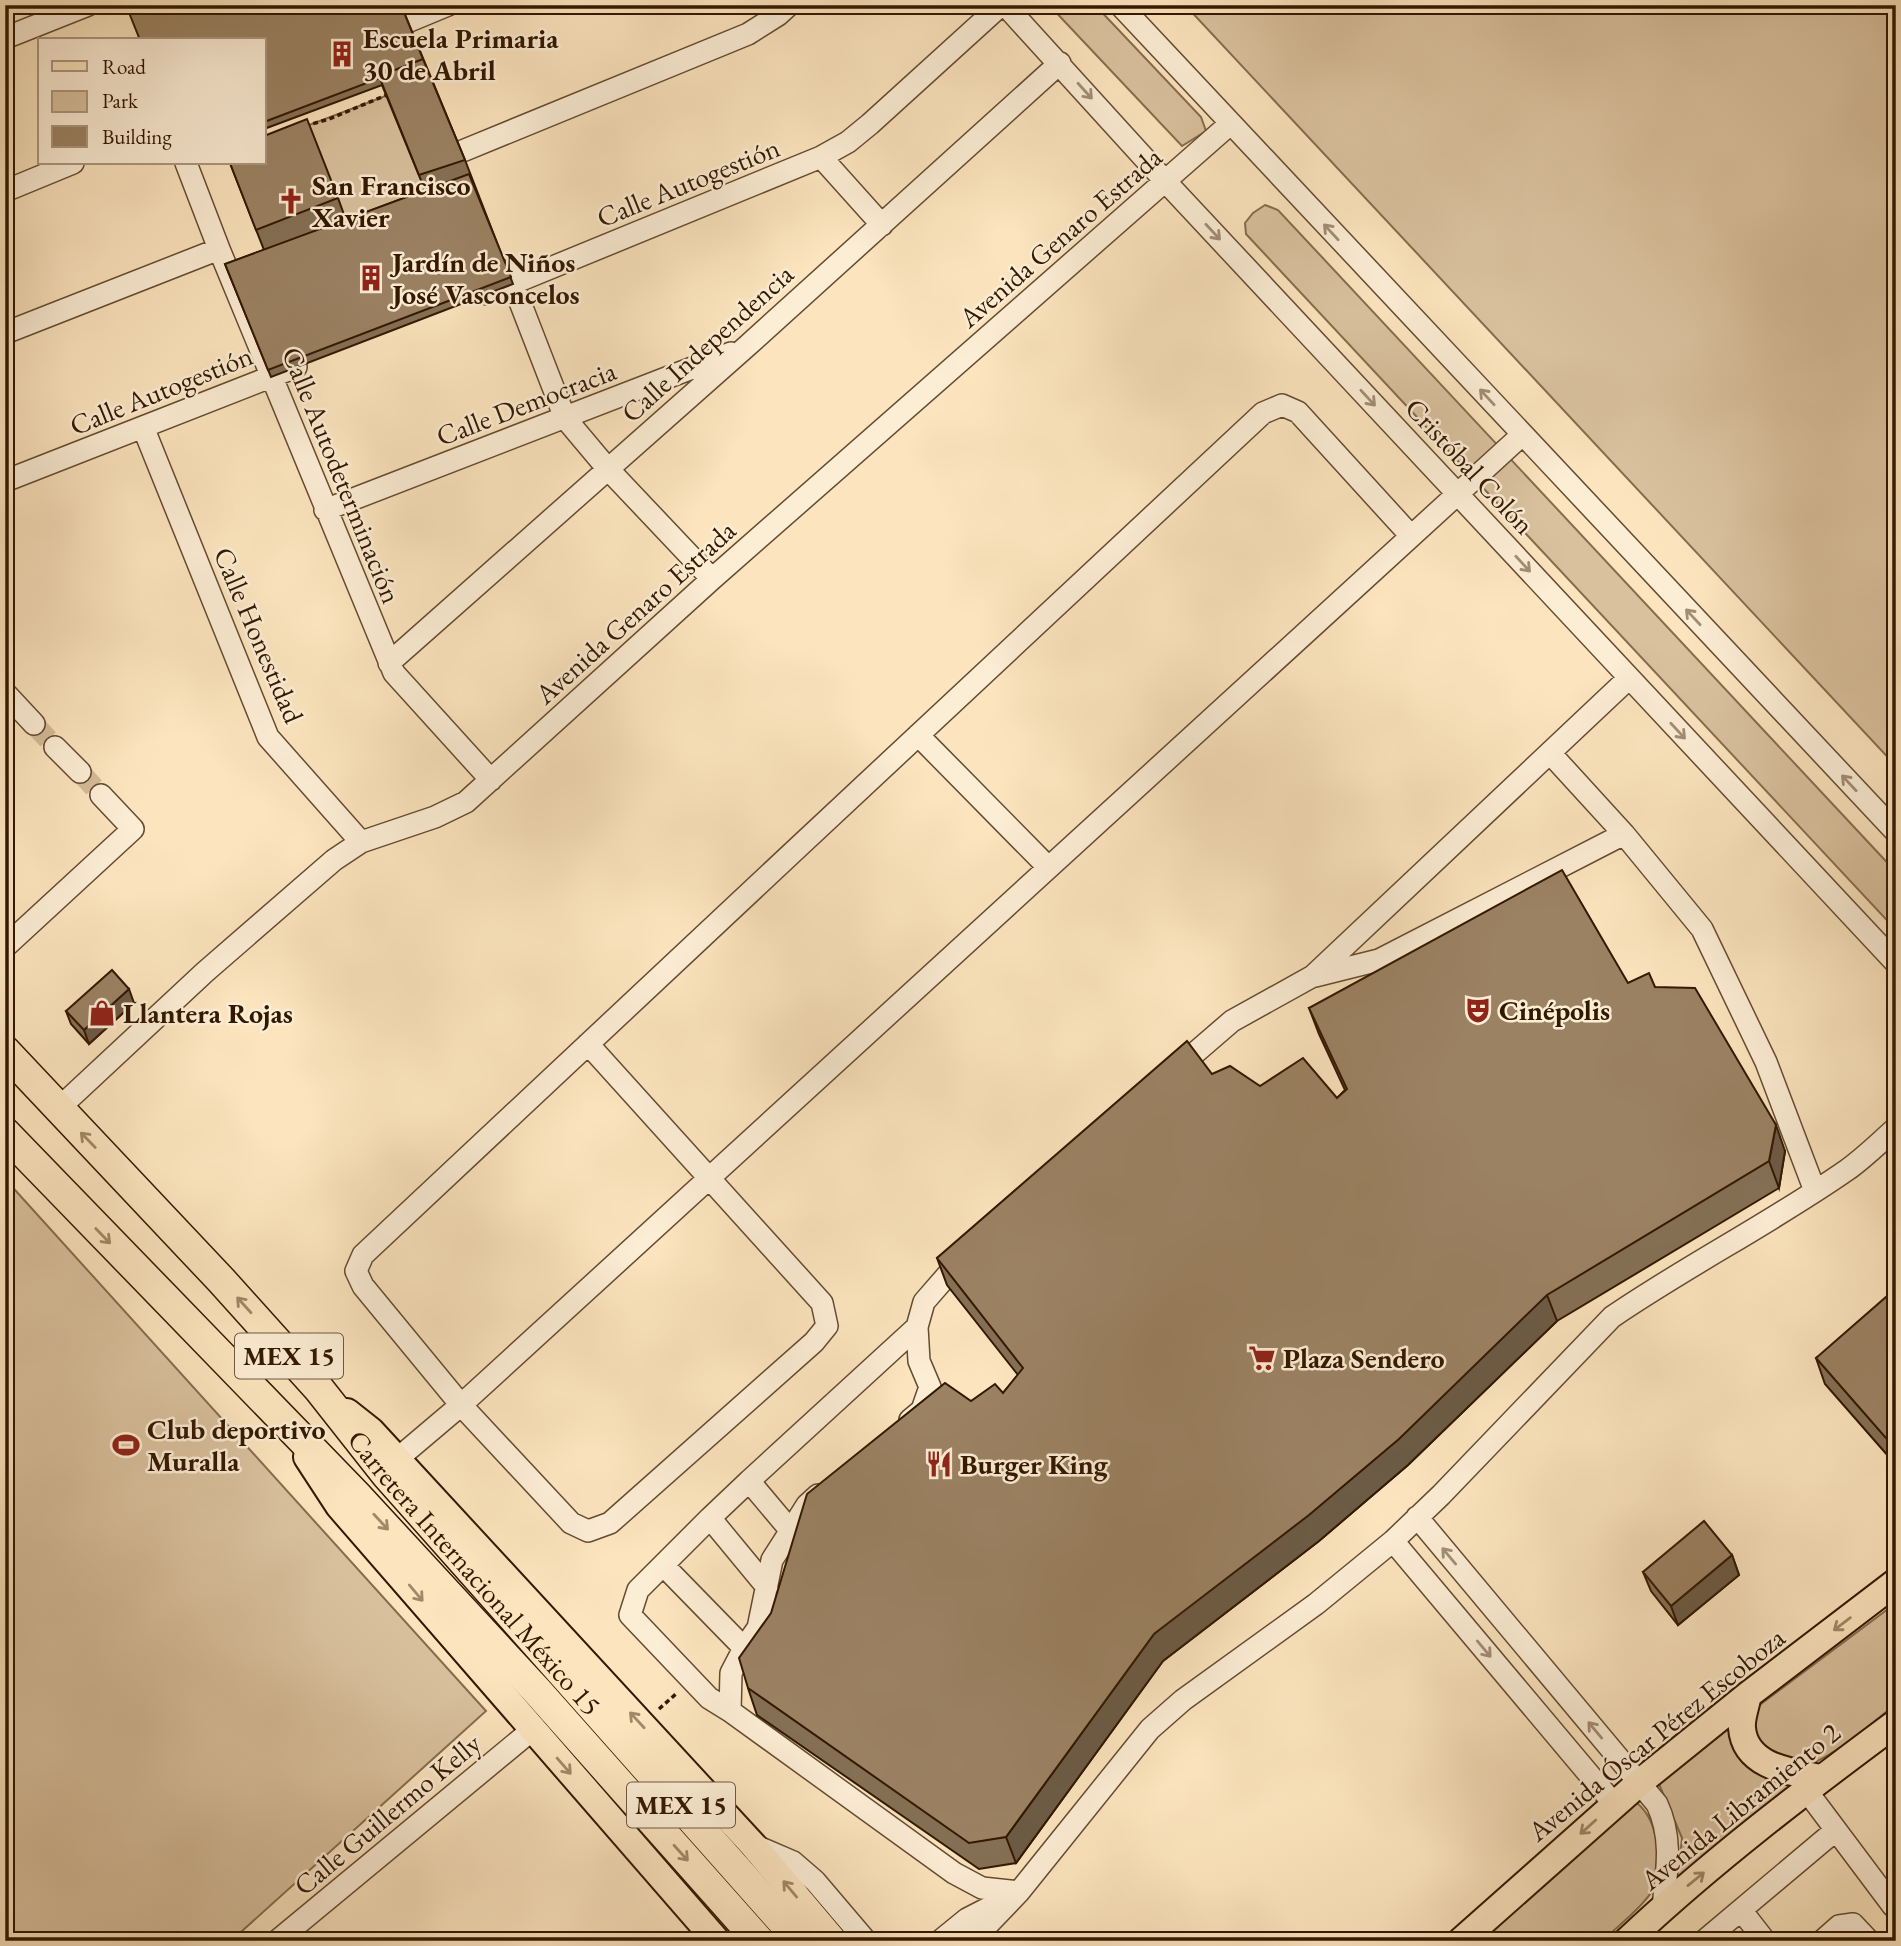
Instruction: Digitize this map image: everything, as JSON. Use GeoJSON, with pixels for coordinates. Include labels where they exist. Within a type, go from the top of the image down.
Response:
{"type":"FeatureCollection","features":[{"type":"Feature","properties":{"kind":"highway","name":"Carretera Internacional México 15"},"geometry":{"type":"LineString","coordinates":[[5,1051],[221,1280],[319,1390],[386,1474],[800,1941]]}},
{"type":"Feature","properties":{"kind":"highway","name":"Carretera Internacional México 15"},"geometry":{"type":"LineString","coordinates":[[5,1133],[356,1495],[538,1692],[759,1941]]}},
{"type":"Feature","properties":{"kind":"main road"},"geometry":{"type":"LineString","coordinates":[[319,1390],[371,1431],[753,1845],[834,1941]]}},
{"type":"Feature","properties":{"kind":"main road"},"geometry":{"type":"LineString","coordinates":[[284,1423],[339,1506],[717,1941]]}},
{"type":"Feature","properties":{"kind":"main road","name":"Avenida Óscar Pérez Escoboza"},"geometry":{"type":"LineString","coordinates":[[1461,1941],[1639,1783],[1748,1695],[1896,1582]]}},
{"type":"Feature","properties":{"kind":"main road"},"geometry":{"type":"LineString","coordinates":[[1748,1695],[1742,1726],[1744,1740],[1754,1754],[1768,1764],[1814,1784]]}},
{"type":"Feature","properties":{"kind":"main road","name":"Avenida Libramiento 2"},"geometry":{"type":"LineString","coordinates":[[1627,1941],[1664,1906],[1814,1784],[1896,1723]]}},
{"type":"Feature","properties":{"kind":"street"},"geometry":{"type":"LineString","coordinates":[[5,38],[88,5]]}},
{"type":"Feature","properties":{"kind":"street"},"geometry":{"type":"LineString","coordinates":[[416,45],[404,14],[449,5]]}},
{"type":"Feature","properties":{"kind":"street"},"geometry":{"type":"LineString","coordinates":[[450,127],[464,161],[748,34],[789,5]]}},
{"type":"Feature","properties":{"kind":"street","name":"Cristóbal Colón"},"geometry":{"type":"LineString","coordinates":[[1003,5],[1060,63],[1166,182],[1896,963]]}},
{"type":"Feature","properties":{"kind":"street","name":"Calle Autogestión"},"geometry":{"type":"LineString","coordinates":[[462,303],[821,157],[848,142],[870,124],[1003,5]]}},
{"type":"Feature","properties":{"kind":"street"},"geometry":{"type":"LineString","coordinates":[[1119,5],[1896,832]]}},
{"type":"Feature","properties":{"kind":"street","name":"Calle Independencia"},"geometry":{"type":"LineString","coordinates":[[389,663],[746,347],[1060,63]]}},
{"type":"Feature","properties":{"kind":"street","name":"Avenida Genaro Estrada"},"geometry":{"type":"LineString","coordinates":[[58,1109],[205,972],[334,860],[361,842],[435,817],[466,802],[712,579],[1230,124]]}},
{"type":"Feature","properties":{"kind":"street"},"geometry":{"type":"LineString","coordinates":[[821,157],[882,225]]}},
{"type":"Feature","properties":{"kind":"street"},"geometry":{"type":"LineString","coordinates":[[5,191],[72,164]]}},
{"type":"Feature","properties":{"kind":"street","name":"Calle Autodeterminación"},"geometry":{"type":"LineString","coordinates":[[186,164],[389,663],[394,673],[491,780]]}},
{"type":"Feature","properties":{"kind":"street"},"geometry":{"type":"LineString","coordinates":[[5,333],[219,249]]}},
{"type":"Feature","properties":{"kind":"street"},"geometry":{"type":"LineString","coordinates":[[503,258],[565,418],[607,468],[712,579]]}},
{"type":"Feature","properties":{"kind":"street","name":"Calle Democracia"},"geometry":{"type":"LineString","coordinates":[[325,510],[746,347]]}},
{"type":"Feature","properties":{"kind":"street","name":"Calle Autogestión"},"geometry":{"type":"LineString","coordinates":[[5,481],[309,362]]}},
{"type":"Feature","properties":{"kind":"street"},"geometry":{"type":"LineString","coordinates":[[588,1044],[822,1303],[827,1326],[814,1342],[610,1523],[587,1531],[571,1523],[461,1405],[363,1286],[356,1270],[363,1255],[588,1044],[918,735],[1263,413],[1282,405],[1298,412],[1411,536]]}},
{"type":"Feature","properties":{"kind":"street","name":"Calle Honestidad"},"geometry":{"type":"LineString","coordinates":[[143,427],[268,737],[361,842]]}},
{"type":"Feature","properties":{"kind":"street"},"geometry":{"type":"LineString","coordinates":[[396,1460],[461,1405],[1522,435]]}},
{"type":"Feature","properties":{"kind":"street"},"geometry":{"type":"LineString","coordinates":[[1159,1084],[1232,1021],[1313,976],[1629,678]]}},
{"type":"Feature","properties":{"kind":"street"},"geometry":{"type":"LineString","coordinates":[[7,695],[34,724]]}},
{"type":"Feature","properties":{"kind":"street"},"geometry":{"type":"LineString","coordinates":[[918,735],[1048,867]]}},
{"type":"Feature","properties":{"kind":"street"},"geometry":{"type":"LineString","coordinates":[[55,747],[80,772]]}},
{"type":"Feature","properties":{"kind":"street"},"geometry":{"type":"LineString","coordinates":[[1550,753],[1624,834],[1702,929],[1766,1062],[1815,1191]]}},
{"type":"Feature","properties":{"kind":"street"},"geometry":{"type":"LineString","coordinates":[[5,947],[133,829],[101,794]]}},
{"type":"Feature","properties":{"kind":"street"},"geometry":{"type":"LineString","coordinates":[[1313,976],[1378,960],[1624,834]]}},
{"type":"Feature","properties":{"kind":"street"},"geometry":{"type":"LineString","coordinates":[[972,1941],[1019,1892],[1150,1729],[1183,1700],[1316,1604],[1393,1541],[1441,1495],[1612,1317],[1815,1191],[1849,1168],[1896,1128]]}},
{"type":"Feature","properties":{"kind":"street"},"geometry":{"type":"LineString","coordinates":[[898,1430],[922,1410],[930,1387],[919,1361],[917,1327],[924,1302],[973,1246]]}},
{"type":"Feature","properties":{"kind":"street"},"geometry":{"type":"LineString","coordinates":[[917,1327],[748,1481],[638,1590],[630,1615],[709,1698],[954,1873],[982,1888],[1019,1892]]}},
{"type":"Feature","properties":{"kind":"street"},"geometry":{"type":"LineString","coordinates":[[730,1711],[732,1673],[744,1648],[758,1628],[772,1560],[807,1505],[836,1476]]}},
{"type":"Feature","properties":{"kind":"street"},"geometry":{"type":"LineString","coordinates":[[748,1481],[791,1531]]}},
{"type":"Feature","properties":{"kind":"street"},"geometry":{"type":"LineString","coordinates":[[1417,1517],[1657,1804],[1669,1846],[1664,1906]]}},
{"type":"Feature","properties":{"kind":"street"},"geometry":{"type":"LineString","coordinates":[[710,1518],[767,1587]]}},
{"type":"Feature","properties":{"kind":"street"},"geometry":{"type":"LineString","coordinates":[[1393,1541],[1614,1804]]}},
{"type":"Feature","properties":{"kind":"street"},"geometry":{"type":"LineString","coordinates":[[663,1565],[744,1648]]}},
{"type":"Feature","properties":{"kind":"street","name":"Calle Guillermo Kelly"},"geometry":{"type":"LineString","coordinates":[[277,1941],[532,1730]]}},
{"type":"Feature","properties":{"kind":"street"},"geometry":{"type":"LineString","coordinates":[[1814,1784],[1836,1830],[1894,1906]]}},
{"type":"Feature","properties":{"kind":"street"},"geometry":{"type":"LineString","coordinates":[[1704,1941],[1836,1830]]}},
{"type":"Feature","properties":{"kind":"street"},"geometry":{"type":"LineString","coordinates":[[753,1845],[793,1862],[815,1881],[866,1941]]}},
{"type":"Feature","properties":{"kind":"street"},"geometry":{"type":"LineString","coordinates":[[940,1941],[967,1919],[1019,1892]]}},
{"type":"Feature","properties":{"kind":"street"},"geometry":{"type":"LineString","coordinates":[[1741,1910],[1765,1941]]}},
{"type":"Feature","properties":{"kind":"street"},"geometry":{"type":"LineString","coordinates":[[1822,1941],[1839,1926],[1853,1924],[1869,1941]]}},
{"type":"Feature","properties":{"kind":"path"},"geometry":{"type":"LineString","coordinates":[[298,129],[397,91]]}},
{"type":"Feature","properties":{"kind":"path"},"geometry":{"type":"LineString","coordinates":[[641,1724],[692,1681]]}},
{"type":"Feature","properties":{"kind":"green space"},"geometry":{"type":"Polygon","coordinates":[[[1049,5],[1095,5],[1201,117],[1206,131],[1182,146],[1049,5]]]}},
{"type":"Feature","properties":{"kind":"green space"},"geometry":{"type":"Polygon","coordinates":[[[1185,5],[1896,5],[1896,766],[1185,5]]]}},
{"type":"Feature","properties":{"kind":"green space"},"geometry":{"type":"Polygon","coordinates":[[[430,79],[472,180],[347,224],[309,125],[430,79]]]}},
{"type":"Feature","properties":{"kind":"green space"},"geometry":{"type":"Polygon","coordinates":[[[1265,205],[1278,210],[1896,872],[1896,930],[1246,234],[1245,223],[1265,205]]]}},
{"type":"Feature","properties":{"kind":"green space","name":"Club deportivo Muralla"},"geometry":{"type":"Polygon","coordinates":[[[6,1180],[486,1711],[231,1941],[5,1941],[6,1180]]]}},
{"type":"Feature","properties":{"kind":"green space"},"geometry":{"type":"Polygon","coordinates":[[[1896,1603],[1896,1704],[1850,1741],[1811,1764],[1792,1764],[1771,1752],[1754,1730],[1757,1707],[1896,1603]]]}},
{"type":"Feature","properties":{"kind":"green space"},"geometry":{"type":"Polygon","coordinates":[[[1733,1723],[1773,1777],[1793,1787],[1688,1879],[1673,1879],[1680,1858],[1682,1838],[1659,1784],[1733,1723]]]}},
{"type":"Feature","properties":{"kind":"green space"},"geometry":{"type":"Polygon","coordinates":[[[1631,1798],[1641,1806],[1650,1820],[1660,1862],[1656,1884],[1635,1911],[1602,1941],[1482,1941],[1631,1798]]]}},
{"type":"Feature","properties":{"kind":"building","name":"Escuela Primaria 30 de Abril"},"geometry":{"type":"Polygon","coordinates":[[[126,5],[401,5],[423,59],[266,121],[266,38],[139,38],[126,5]]]}},
{"type":"Feature","properties":{"kind":"building"},"geometry":{"type":"Polygon","coordinates":[[[423,59],[465,160],[419,175],[379,76],[423,59]]]}},
{"type":"Feature","properties":{"kind":"building","name":"San Francisco Xavier"},"geometry":{"type":"Polygon","coordinates":[[[307,119],[338,198],[256,230],[230,164],[266,164],[266,135],[307,119]]]}},
{"type":"Feature","properties":{"kind":"building","name":"Jardín de Niños José Vasconcelos"},"geometry":{"type":"Polygon","coordinates":[[[469,174],[511,277],[268,370],[225,264],[469,174]]]}},
{"type":"Feature","properties":{"kind":"building","name":"Plaza Sendero"},"geometry":{"type":"Polygon","coordinates":[[[1562,870],[1628,983],[1649,973],[1655,987],[1695,988],[1776,1125],[1769,1161],[1547,1295],[1399,1439],[1309,1515],[1154,1634],[1006,1837],[969,1843],[748,1688],[739,1658],[771,1613],[807,1494],[945,1383],[971,1401],[995,1384],[1003,1393],[1023,1368],[937,1258],[1187,1041],[1212,1074],[1230,1066],[1260,1086],[1303,1058],[1337,1098],[1347,1089],[1309,1008],[1562,870]]]}},
{"type":"Feature","properties":{"kind":"building"},"geometry":{"type":"Polygon","coordinates":[[[112,970],[129,989],[84,1030],[66,1011],[112,970]]]}},
{"type":"Feature","properties":{"kind":"building"},"geometry":{"type":"Polygon","coordinates":[[[1886,1297],[1896,1308],[1896,1442],[1892,1445],[1816,1358],[1886,1297]]]}},
{"type":"Feature","properties":{"kind":"building"},"geometry":{"type":"Polygon","coordinates":[[[1704,1521],[1732,1555],[1671,1606],[1643,1572],[1704,1521]]]}},
{"type":"Feature","properties":{"kind":"tunnel"},"geometry":{"type":"LineString","coordinates":[[34,724],[55,747]]}},
{"type":"Feature","properties":{"kind":"tunnel"},"geometry":{"type":"LineString","coordinates":[[80,772],[101,795]]}},
{"type":"Feature","properties":{"kind":"place","name":"Escuela Primaria 30 de Abril"},"geometry":{"type":"Point","coordinates":[342,54]}},
{"type":"Feature","properties":{"kind":"place","name":"San Francisco Xavier"},"geometry":{"type":"Point","coordinates":[291,201]}},
{"type":"Feature","properties":{"kind":"place","name":"Jardín de Niños José Vasconcelos"},"geometry":{"type":"Point","coordinates":[371,278]}},
{"type":"Feature","properties":{"kind":"place","name":"Cinépolis"},"geometry":{"type":"Point","coordinates":[1478,1010]}},
{"type":"Feature","properties":{"kind":"place","name":"Llantera Rojas"},"geometry":{"type":"Point","coordinates":[102,1013]}},
{"type":"Feature","properties":{"kind":"place","name":"Plaza Sendero"},"geometry":{"type":"Point","coordinates":[1262,1358]}},
{"type":"Feature","properties":{"kind":"place","name":"Club deportivo Muralla"},"geometry":{"type":"Point","coordinates":[126,1445]}},
{"type":"Feature","properties":{"kind":"place","name":"Burger King"},"geometry":{"type":"Point","coordinates":[939,1464]}}]}
